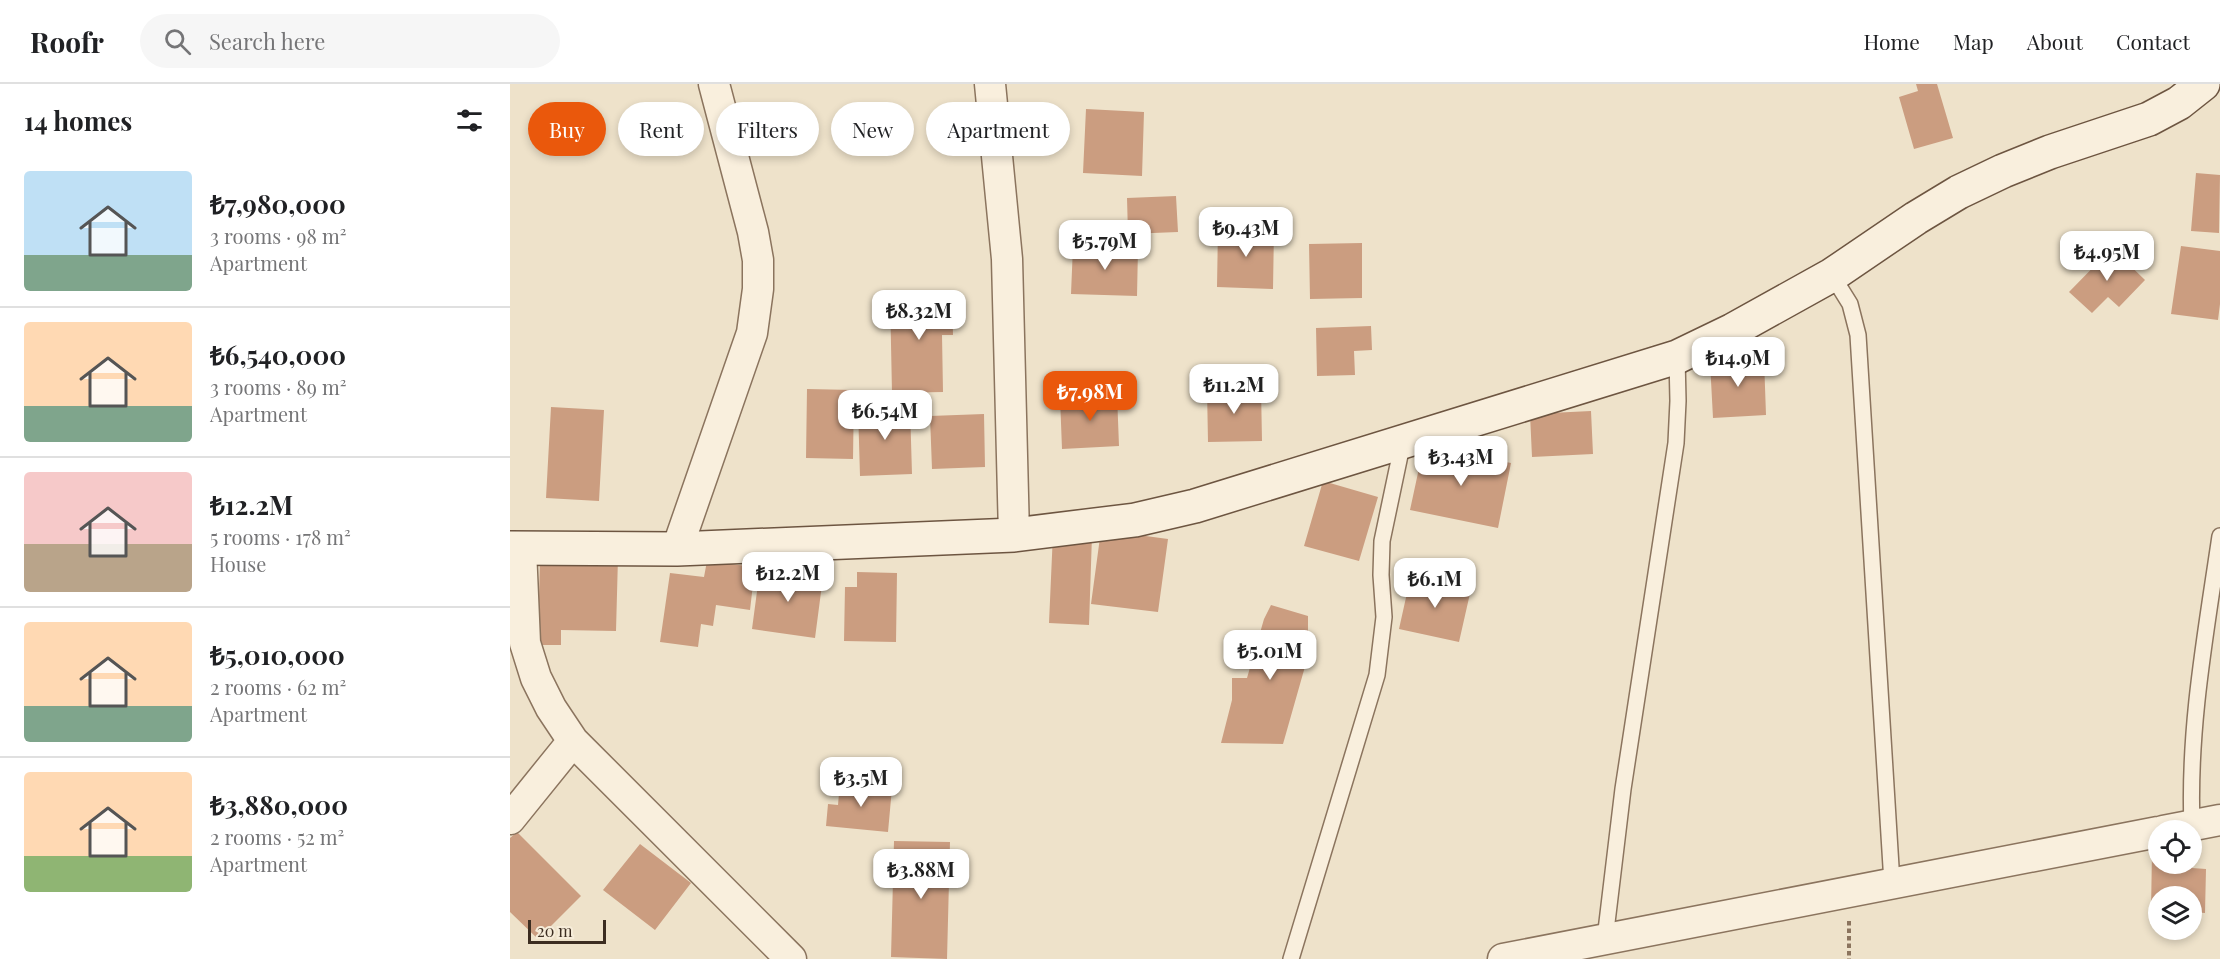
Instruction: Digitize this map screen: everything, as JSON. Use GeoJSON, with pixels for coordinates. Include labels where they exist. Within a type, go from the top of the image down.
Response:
{"type":"FeatureCollection","features":[{"type":"Feature","properties":{"kind":"street"},"geometry":{"type":"LineString","coordinates":[[677,549],[748,344],[756,312],[758,289],[758,260],[753,231],[714,84]]}},
{"type":"Feature","properties":{"kind":"street"},"geometry":{"type":"LineString","coordinates":[[990,84],[1007,259],[1014,535]]}},
{"type":"Feature","properties":{"kind":"street"},"geometry":{"type":"LineString","coordinates":[[792,959],[573,741],[541,688],[525,643],[516,548],[677,549],[1014,535],[1135,520],[1195,506],[1677,357],[1733,330],[1832,275],[1959,192],[2050,152],[2149,119],[2179,103],[2203,84]]}},
{"type":"Feature","properties":{"kind":"street"},"geometry":{"type":"LineString","coordinates":[[510,819],[573,741]]}},
{"type":"Feature","properties":{"kind":"street"},"geometry":{"type":"LineString","coordinates":[[1503,959],[1849,890],[2148,834]]}},
{"type":"Feature","properties":{"kind":"lane"},"geometry":{"type":"LineString","coordinates":[[1832,275],[1850,304],[1858,335],[1892,883]]}},
{"type":"Feature","properties":{"kind":"lane"},"geometry":{"type":"LineString","coordinates":[[1605,939],[1623,789],[1676,443],[1677,357]]}},
{"type":"Feature","properties":{"kind":"lane"},"geometry":{"type":"LineString","coordinates":[[1291,959],[1377,675],[1384,617],[1381,575],[1382,541],[1403,441]]}},
{"type":"Feature","properties":{"kind":"lane"},"geometry":{"type":"LineString","coordinates":[[2212,826],[2191,770],[2193,733],[2220,536]]}},
{"type":"Feature","properties":{"kind":"path"},"geometry":{"type":"LineString","coordinates":[[1849,890],[1849,959]]}},
{"type":"Feature","properties":{"kind":"building"},"geometry":{"type":"Polygon","coordinates":[[[1916,84],[1937,84],[1953,138],[1914,149],[1899,97],[1918,91],[1916,84]]]}},
{"type":"Feature","properties":{"kind":"building"},"geometry":{"type":"Polygon","coordinates":[[[1086,109],[1144,112],[1142,176],[1083,173],[1086,109]]]}},
{"type":"Feature","properties":{"kind":"building"},"geometry":{"type":"Polygon","coordinates":[[[2196,173],[2220,175],[2219,233],[2191,231],[2196,173]]]}},
{"type":"Feature","properties":{"kind":"building"},"geometry":{"type":"Polygon","coordinates":[[[1176,196],[1178,232],[1128,234],[1127,198],[1176,196]]]}},
{"type":"Feature","properties":{"kind":"building"},"geometry":{"type":"Polygon","coordinates":[[[1218,228],[1274,229],[1273,289],[1217,287],[1218,228]]]}},
{"type":"Feature","properties":{"kind":"building"},"geometry":{"type":"Polygon","coordinates":[[[1362,243],[1362,298],[1310,299],[1309,244],[1362,243]]]}},
{"type":"Feature","properties":{"kind":"building"},"geometry":{"type":"Polygon","coordinates":[[[1073,246],[1138,248],[1137,296],[1071,294],[1073,246]]]}},
{"type":"Feature","properties":{"kind":"building"},"geometry":{"type":"Polygon","coordinates":[[[2181,246],[2220,251],[2218,320],[2171,314],[2181,246]]]}},
{"type":"Feature","properties":{"kind":"building"},"geometry":{"type":"Polygon","coordinates":[[[2112,248],[2145,280],[2119,307],[2108,297],[2092,313],[2069,292],[2112,248]]]}},
{"type":"Feature","properties":{"kind":"building"},"geometry":{"type":"Polygon","coordinates":[[[952,293],[953,335],[942,335],[943,392],[892,393],[890,295],[952,293]]]}},
{"type":"Feature","properties":{"kind":"building"},"geometry":{"type":"Polygon","coordinates":[[[1371,326],[1372,350],[1354,351],[1355,375],[1317,376],[1316,328],[1371,326]]]}},
{"type":"Feature","properties":{"kind":"building"},"geometry":{"type":"Polygon","coordinates":[[[1764,359],[1766,415],[1713,418],[1710,362],[1764,359]]]}},
{"type":"Feature","properties":{"kind":"building"},"geometry":{"type":"Polygon","coordinates":[[[1261,388],[1262,441],[1208,442],[1207,389],[1261,388]]]}},
{"type":"Feature","properties":{"kind":"building"},"geometry":{"type":"Polygon","coordinates":[[[807,389],[854,390],[853,459],[806,458],[807,389]]]}},
{"type":"Feature","properties":{"kind":"building"},"geometry":{"type":"Polygon","coordinates":[[[1117,394],[1119,446],[1062,449],[1060,397],[1117,394]]]}},
{"type":"Feature","properties":{"kind":"building"},"geometry":{"type":"Polygon","coordinates":[[[551,407],[604,410],[599,501],[546,498],[551,407]]]}},
{"type":"Feature","properties":{"kind":"building"},"geometry":{"type":"Polygon","coordinates":[[[910,407],[912,474],[860,476],[858,408],[910,407]]]}},
{"type":"Feature","properties":{"kind":"building"},"geometry":{"type":"Polygon","coordinates":[[[1591,411],[1593,454],[1532,457],[1530,414],[1591,411]]]}},
{"type":"Feature","properties":{"kind":"building"},"geometry":{"type":"Polygon","coordinates":[[[984,414],[985,467],[932,469],[930,416],[984,414]]]}},
{"type":"Feature","properties":{"kind":"building"},"geometry":{"type":"Polygon","coordinates":[[[1424,445],[1511,463],[1498,528],[1410,510],[1424,445]]]}},
{"type":"Feature","properties":{"kind":"building"},"geometry":{"type":"Polygon","coordinates":[[[1323,481],[1378,497],[1359,561],[1304,546],[1323,481]]]}},
{"type":"Feature","properties":{"kind":"building"},"geometry":{"type":"Polygon","coordinates":[[[1101,530],[1168,539],[1158,612],[1091,604],[1101,530]]]}},
{"type":"Feature","properties":{"kind":"building"},"geometry":{"type":"Polygon","coordinates":[[[1053,533],[1092,535],[1089,625],[1049,623],[1053,533]]]}},
{"type":"Feature","properties":{"kind":"building"},"geometry":{"type":"Polygon","coordinates":[[[540,555],[618,557],[616,631],[561,630],[561,645],[538,645],[540,555]]]}},
{"type":"Feature","properties":{"kind":"building"},"geometry":{"type":"Polygon","coordinates":[[[707,561],[755,567],[750,610],[716,605],[713,626],[701,624],[698,647],[660,642],[670,573],[704,577],[707,561]]]}},
{"type":"Feature","properties":{"kind":"building"},"geometry":{"type":"Polygon","coordinates":[[[760,569],[823,577],[815,638],[752,629],[760,569]]]}},
{"type":"Feature","properties":{"kind":"building"},"geometry":{"type":"Polygon","coordinates":[[[857,572],[897,573],[896,642],[844,641],[845,587],[857,587],[857,572]]]}},
{"type":"Feature","properties":{"kind":"building"},"geometry":{"type":"Polygon","coordinates":[[[1411,575],[1471,589],[1459,642],[1399,629],[1411,575]]]}},
{"type":"Feature","properties":{"kind":"building"},"geometry":{"type":"Polygon","coordinates":[[[1271,605],[1308,616],[1308,656],[1283,744],[1221,743],[1232,700],[1232,678],[1247,678],[1264,619],[1271,605]]]}},
{"type":"Feature","properties":{"kind":"building"},"geometry":{"type":"Polygon","coordinates":[[[840,782],[892,788],[888,832],[826,826],[828,804],[838,805],[840,782]]]}},
{"type":"Feature","properties":{"kind":"building"},"geometry":{"type":"Polygon","coordinates":[[[517,832],[581,896],[538,939],[510,912],[510,838],[517,832]]]}},
{"type":"Feature","properties":{"kind":"building"},"geometry":{"type":"Polygon","coordinates":[[[894,841],[950,842],[947,959],[891,957],[894,841]]]}},
{"type":"Feature","properties":{"kind":"building"},"geometry":{"type":"Polygon","coordinates":[[[640,844],[691,883],[655,930],[603,890],[640,844]]]}},
{"type":"Feature","properties":{"kind":"building"},"geometry":{"type":"Polygon","coordinates":[[[2202,869],[2206,869],[2205,913],[2202,913],[2202,886],[2151,886],[2152,874],[2202,874],[2202,869]]]}}]}
